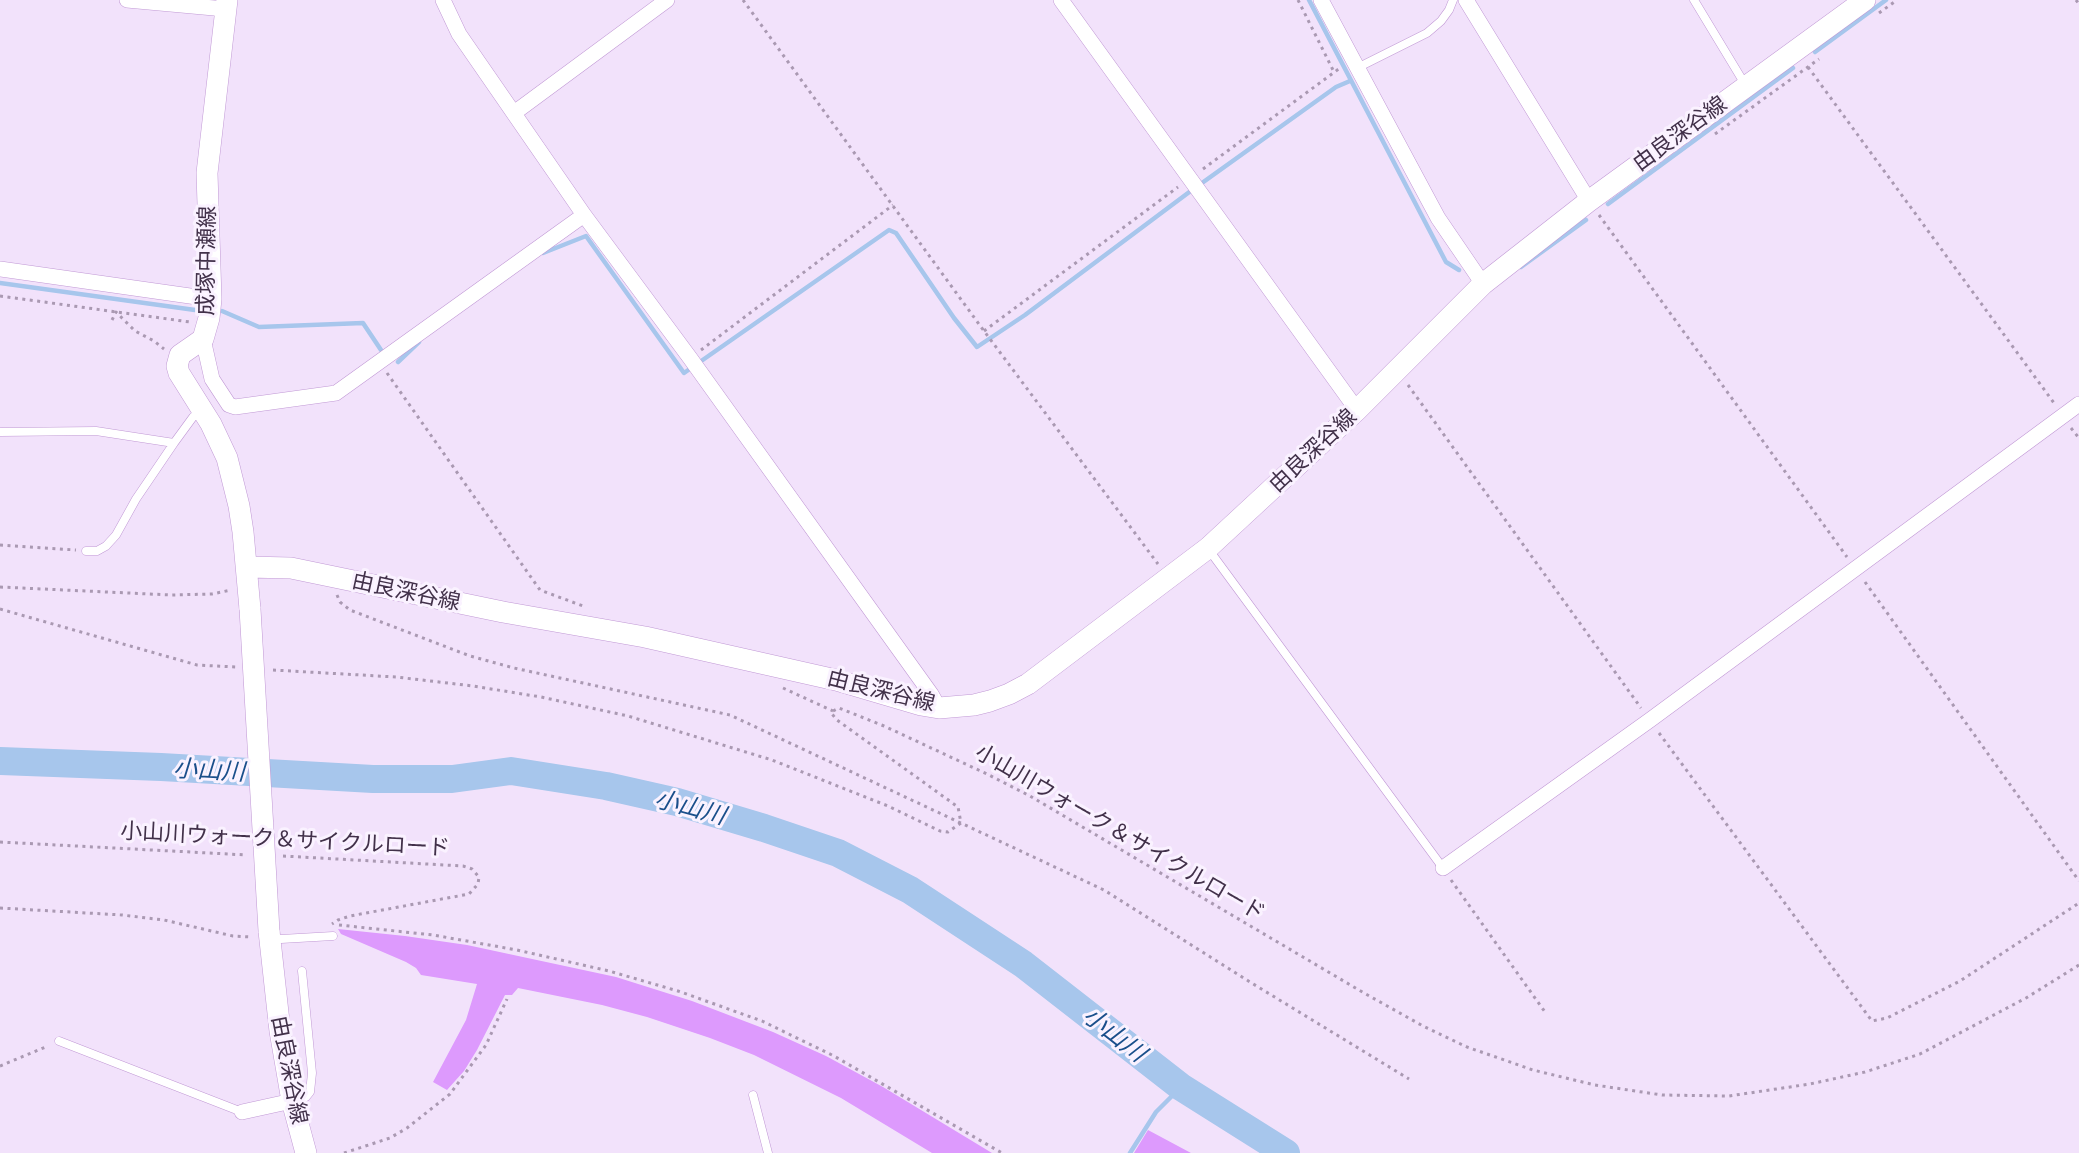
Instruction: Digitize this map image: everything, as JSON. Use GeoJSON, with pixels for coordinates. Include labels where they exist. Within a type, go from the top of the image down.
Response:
{"type":"FeatureCollection","features":[{"type":"Feature","properties":{"kind":"main road","name":"由良深谷線"},"geometry":{"type":"LineString","coordinates":[[306,1153],[292,1101],[265,935],[247,567],[291,568],[504,612],[705,649],[836,680],[912,703],[939,708],[990,701],[1028,684],[1208,548],[1357,410],[1483,284],[1589,201],[1865,0]]}},
{"type":"Feature","properties":{"kind":"main road","name":"成塚中瀬線"},"geometry":{"type":"LineString","coordinates":[[178,360],[185,350],[205,332],[211,299],[207,173],[226,4]]}},
{"type":"Feature","properties":{"kind":"main road"},"geometry":{"type":"LineString","coordinates":[[178,360],[178,373],[219,440],[233,480],[247,567]]}},
{"type":"Feature","properties":{"kind":"street"},"geometry":{"type":"LineString","coordinates":[[127,0],[226,4]]}},
{"type":"Feature","properties":{"kind":"street"},"geometry":{"type":"LineString","coordinates":[[443,0],[459,34],[584,214],[690,358],[939,708]]}},
{"type":"Feature","properties":{"kind":"street"},"geometry":{"type":"LineString","coordinates":[[514,113],[667,0]]}},
{"type":"Feature","properties":{"kind":"street"},"geometry":{"type":"LineString","coordinates":[[1061,0],[1357,410]]}},
{"type":"Feature","properties":{"kind":"street"},"geometry":{"type":"LineString","coordinates":[[1322,0],[1437,218],[1483,284]]}},
{"type":"Feature","properties":{"kind":"street"},"geometry":{"type":"LineString","coordinates":[[1466,0],[1589,201]]}},
{"type":"Feature","properties":{"kind":"street"},"geometry":{"type":"LineString","coordinates":[[205,332],[212,379],[229,405],[235,407],[336,393],[584,214]]}},
{"type":"Feature","properties":{"kind":"street"},"geometry":{"type":"LineString","coordinates":[[0,269],[211,299]]}},
{"type":"Feature","properties":{"kind":"street"},"geometry":{"type":"LineString","coordinates":[[1443,868],[1650,720],[2079,404]]}},
{"type":"Feature","properties":{"kind":"street"},"geometry":{"type":"LineString","coordinates":[[242,1112],[292,1101]]}},
{"type":"Feature","properties":{"kind":"lane"},"geometry":{"type":"LineString","coordinates":[[1355,63],[1427,33],[1441,21],[1453,0]]}},
{"type":"Feature","properties":{"kind":"lane"},"geometry":{"type":"LineString","coordinates":[[1694,0],[1746,86]]}},
{"type":"Feature","properties":{"kind":"lane"},"geometry":{"type":"LineString","coordinates":[[86,551],[97,551],[106,546],[116,535],[136,499],[174,443],[202,410]]}},
{"type":"Feature","properties":{"kind":"lane"},"geometry":{"type":"LineString","coordinates":[[0,432],[96,431],[174,443]]}},
{"type":"Feature","properties":{"kind":"lane"},"geometry":{"type":"LineString","coordinates":[[1208,548],[1443,868]]}},
{"type":"Feature","properties":{"kind":"lane"},"geometry":{"type":"LineString","coordinates":[[265,935],[281,939],[333,936]]}},
{"type":"Feature","properties":{"kind":"lane"},"geometry":{"type":"LineString","coordinates":[[292,1101],[306,1097],[310,1092],[312,1073],[302,971]]}},
{"type":"Feature","properties":{"kind":"lane"},"geometry":{"type":"LineString","coordinates":[[59,1041],[242,1112]]}},
{"type":"Feature","properties":{"kind":"lane"},"geometry":{"type":"LineString","coordinates":[[753,1095],[768,1153]]}},
{"type":"Feature","properties":{"kind":"path"},"geometry":{"type":"LineString","coordinates":[[742,0],[1168,578]]}},
{"type":"Feature","properties":{"kind":"path"},"geometry":{"type":"LineString","coordinates":[[1298,0],[1334,72]]}},
{"type":"Feature","properties":{"kind":"path"},"geometry":{"type":"LineString","coordinates":[[2076,0],[2079,4]]}},
{"type":"Feature","properties":{"kind":"path"},"geometry":{"type":"LineString","coordinates":[[1797,50],[2062,415]]}},
{"type":"Feature","properties":{"kind":"path"},"geometry":{"type":"LineString","coordinates":[[984,330],[1334,72],[1355,63]]}},
{"type":"Feature","properties":{"kind":"path"},"geometry":{"type":"LineString","coordinates":[[1589,201],[1856,568],[2079,881]]}},
{"type":"Feature","properties":{"kind":"path"},"geometry":{"type":"LineString","coordinates":[[690,358],[894,205]]}},
{"type":"Feature","properties":{"kind":"path"},"geometry":{"type":"LineString","coordinates":[[0,296],[116,312],[205,332]]}},
{"type":"Feature","properties":{"kind":"path"},"geometry":{"type":"LineString","coordinates":[[112,320],[116,312]]}},
{"type":"Feature","properties":{"kind":"path"},"geometry":{"type":"LineString","coordinates":[[116,312],[135,331],[154,341],[178,360]]}},
{"type":"Feature","properties":{"kind":"path"},"geometry":{"type":"LineString","coordinates":[[378,363],[387,372],[532,579]]}},
{"type":"Feature","properties":{"kind":"path"},"geometry":{"type":"LineString","coordinates":[[1396,369],[1650,720],[1872,1021],[1887,1018],[1960,981],[2079,903]]}},
{"type":"Feature","properties":{"kind":"path"},"geometry":{"type":"LineString","coordinates":[[0,545],[86,551]]}},
{"type":"Feature","properties":{"kind":"path"},"geometry":{"type":"LineString","coordinates":[[340,579],[337,595],[340,602],[350,610],[470,656],[514,668],[730,715],[961,823],[1104,890],[1409,1079]]}},
{"type":"Feature","properties":{"kind":"path"},"geometry":{"type":"LineString","coordinates":[[0,587],[171,596],[212,594],[236,589]]}},
{"type":"Feature","properties":{"kind":"path"},"geometry":{"type":"LineString","coordinates":[[0,609],[197,665],[244,668]]}},
{"type":"Feature","properties":{"kind":"path"},"geometry":{"type":"LineString","coordinates":[[267,669],[473,686],[541,697],[628,716],[772,760],[888,806],[940,831],[948,832],[961,823]]}},
{"type":"Feature","properties":{"kind":"path","name":"小山川ウォーク＆サイクルロード"},"geometry":{"type":"LineString","coordinates":[[961,823],[958,807],[837,720],[832,714],[833,711],[839,708],[884,726],[1030,796],[1364,993],[1423,1026],[1467,1047],[1533,1070],[1596,1085],[1662,1095],[1729,1096],[1810,1084],[1865,1072],[1920,1054],[2026,998],[2079,965]]}},
{"type":"Feature","properties":{"kind":"path","name":"小山川ウォーク＆サイクルロード"},"geometry":{"type":"LineString","coordinates":[[0,842],[249,855]]}},
{"type":"Feature","properties":{"kind":"path","name":"小山川ウォーク＆サイクルロード"},"geometry":{"type":"LineString","coordinates":[[273,856],[463,866],[472,869],[479,877],[478,884],[469,894],[351,916],[332,924],[433,935],[517,950],[609,971],[678,991],[762,1022],[834,1056],[1002,1153]]}},
{"type":"Feature","properties":{"kind":"path"},"geometry":{"type":"LineString","coordinates":[[1443,868],[1545,1012]]}},
{"type":"Feature","properties":{"kind":"path"},"geometry":{"type":"LineString","coordinates":[[0,908],[122,915],[164,920],[233,936],[265,935]]}},
{"type":"Feature","properties":{"kind":"path"},"geometry":{"type":"LineString","coordinates":[[344,1153],[369,1146],[399,1133],[450,1094],[486,1045],[507,999]]}},
{"type":"Feature","properties":{"kind":"path"},"geometry":{"type":"LineString","coordinates":[[0,1066],[59,1041]]}},
{"type":"Feature","properties":{"kind":"shaded area"},"geometry":{"type":"Polygon","coordinates":[[[338,929],[467,945],[616,977],[692,1001],[773,1032],[826,1056],[883,1087],[992,1153],[932,1153],[841,1098],[754,1055],[647,1017],[602,1005],[518,988],[512,995],[505,995],[477,1050],[464,1071],[447,1090],[433,1082],[466,1020],[477,984],[421,975],[416,968],[406,962],[341,934],[338,929]]]}},
{"type":"Feature","properties":{"kind":"shaded area"},"geometry":{"type":"Polygon","coordinates":[[[1148,1130],[1191,1153],[1134,1153],[1148,1130]]]}},
{"type":"Feature","properties":{"kind":"waterway"},"geometry":{"type":"LineString","coordinates":[[1309,0],[1446,262],[1459,270]]}},
{"type":"Feature","properties":{"kind":"waterway"},"geometry":{"type":"LineString","coordinates":[[1815,52],[1886,0]]}},
{"type":"Feature","properties":{"kind":"waterway"},"geometry":{"type":"LineString","coordinates":[[1608,204],[1793,68]]}},
{"type":"Feature","properties":{"kind":"waterway"},"geometry":{"type":"LineString","coordinates":[[543,253],[586,236],[684,373],[889,230],[896,233],[954,318],[977,347],[1025,315],[1188,193],[1336,87],[1350,81]]}},
{"type":"Feature","properties":{"kind":"waterway"},"geometry":{"type":"LineString","coordinates":[[1521,267],[1586,220]]}},
{"type":"Feature","properties":{"kind":"waterway"},"geometry":{"type":"LineString","coordinates":[[0,283],[195,310]]}},
{"type":"Feature","properties":{"kind":"waterway"},"geometry":{"type":"LineString","coordinates":[[222,311],[259,327],[363,323],[381,350]]}},
{"type":"Feature","properties":{"kind":"waterway"},"geometry":{"type":"LineString","coordinates":[[398,362],[419,342]]}},
{"type":"Feature","properties":{"kind":"waterway","name":"小山川"},"geometry":{"type":"LineString","coordinates":[[0,761],[373,779],[452,779],[511,771],[606,786],[677,802],[764,828],[838,853],[910,890],[1023,964],[1181,1087],[1286,1153]]}},
{"type":"Feature","properties":{"kind":"waterway"},"geometry":{"type":"LineString","coordinates":[[1130,1153],[1156,1112],[1181,1087]]}}]}
